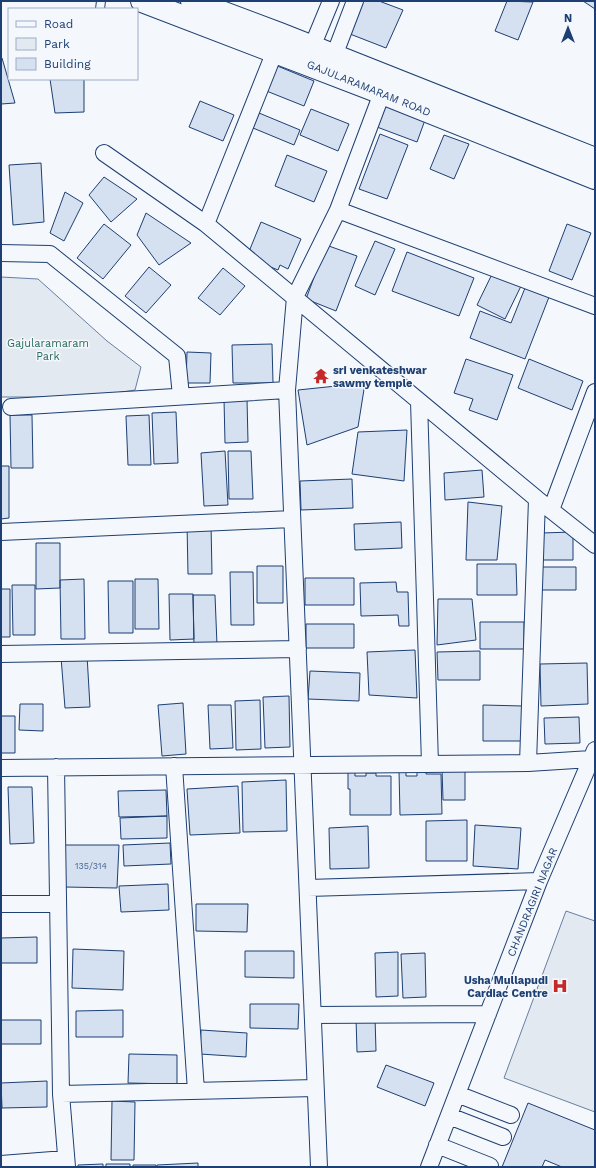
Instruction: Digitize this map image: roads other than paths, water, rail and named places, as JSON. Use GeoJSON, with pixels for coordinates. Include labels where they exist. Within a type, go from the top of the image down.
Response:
{"type":"FeatureCollection","features":[{"type":"Feature","properties":{"kind":"main road","name":"GAJULARAMARAM ROAD"},"geometry":{"type":"LineString","coordinates":[[142,1],[382,92],[595,178]]}},
{"type":"Feature","properties":{"kind":"main road","name":"GAJULARAMARAM ROAD"},"geometry":{"type":"LineString","coordinates":[[192,1],[595,159]]}},
{"type":"Feature","properties":{"kind":"street"},"geometry":{"type":"LineString","coordinates":[[312,47],[330,1]]}},
{"type":"Feature","properties":{"kind":"street"},"geometry":{"type":"LineString","coordinates":[[334,56],[355,1]]}},
{"type":"Feature","properties":{"kind":"street"},"geometry":{"type":"LineString","coordinates":[[206,224],[275,51]]}},
{"type":"Feature","properties":{"kind":"street"},"geometry":{"type":"LineString","coordinates":[[319,1167],[287,390],[295,297],[338,210],[382,92]]}},
{"type":"Feature","properties":{"kind":"street"},"geometry":{"type":"LineString","coordinates":[[104,153],[206,224],[537,500],[595,545]]}},
{"type":"Feature","properties":{"kind":"street"},"geometry":{"type":"LineString","coordinates":[[338,210],[595,306]]}},
{"type":"Feature","properties":{"kind":"street"},"geometry":{"type":"LineString","coordinates":[[1,253],[50,254],[177,356],[181,396]]}},
{"type":"Feature","properties":{"kind":"street"},"geometry":{"type":"LineString","coordinates":[[11,407],[287,390]]}},
{"type":"Feature","properties":{"kind":"street"},"geometry":{"type":"LineString","coordinates":[[551,510],[595,392]]}},
{"type":"Feature","properties":{"kind":"street"},"geometry":{"type":"LineString","coordinates":[[419,401],[430,764]]}},
{"type":"Feature","properties":{"kind":"street"},"geometry":{"type":"LineString","coordinates":[[528,763],[537,500]]}},
{"type":"Feature","properties":{"kind":"street"},"geometry":{"type":"LineString","coordinates":[[1,532],[292,519]]}},
{"type":"Feature","properties":{"kind":"street"},"geometry":{"type":"LineString","coordinates":[[1,654],[298,649]]}},
{"type":"Feature","properties":{"kind":"street"},"geometry":{"type":"LineString","coordinates":[[1,768],[528,763],[593,754]]}},
{"type":"Feature","properties":{"kind":"street","name":"CHANDRAGIRI NAGAR"},"geometry":{"type":"LineString","coordinates":[[429,1167],[539,881],[593,754]]}},
{"type":"Feature","properties":{"kind":"street"},"geometry":{"type":"LineString","coordinates":[[174,766],[196,1092]]}},
{"type":"Feature","properties":{"kind":"street"},"geometry":{"type":"LineString","coordinates":[[1,1164],[66,1163],[61,1094],[56,767]]}},
{"type":"Feature","properties":{"kind":"street"},"geometry":{"type":"LineString","coordinates":[[308,888],[539,881]]}},
{"type":"Feature","properties":{"kind":"street"},"geometry":{"type":"LineString","coordinates":[[1,904],[58,904]]}},
{"type":"Feature","properties":{"kind":"street"},"geometry":{"type":"LineString","coordinates":[[313,1015],[488,1014]]}},
{"type":"Feature","properties":{"kind":"street"},"geometry":{"type":"LineString","coordinates":[[61,1094],[315,1088]]}},
{"type":"Feature","properties":{"kind":"street"},"geometry":{"type":"LineString","coordinates":[[457,1094],[511,1115]]}},
{"type":"Feature","properties":{"kind":"street"},"geometry":{"type":"LineString","coordinates":[[449,1116],[503,1137]]}},
{"type":"Feature","properties":{"kind":"street"},"geometry":{"type":"LineString","coordinates":[[437,1145],[490,1166]]}},
{"type":"Feature","properties":{"kind":"place","name":"sri venkateshwar sawmy temple"},"geometry":{"type":"Point","coordinates":[321,376]}},
{"type":"Feature","properties":{"kind":"place","name":"Usha Mullapudi Cardiac Centre"},"geometry":{"type":"Point","coordinates":[560,986]}},
{"type":"Feature","properties":{"kind":"park label","name":"Gajularamaram Park"},"geometry":{"type":"Point","coordinates":[48,349]}}]}
